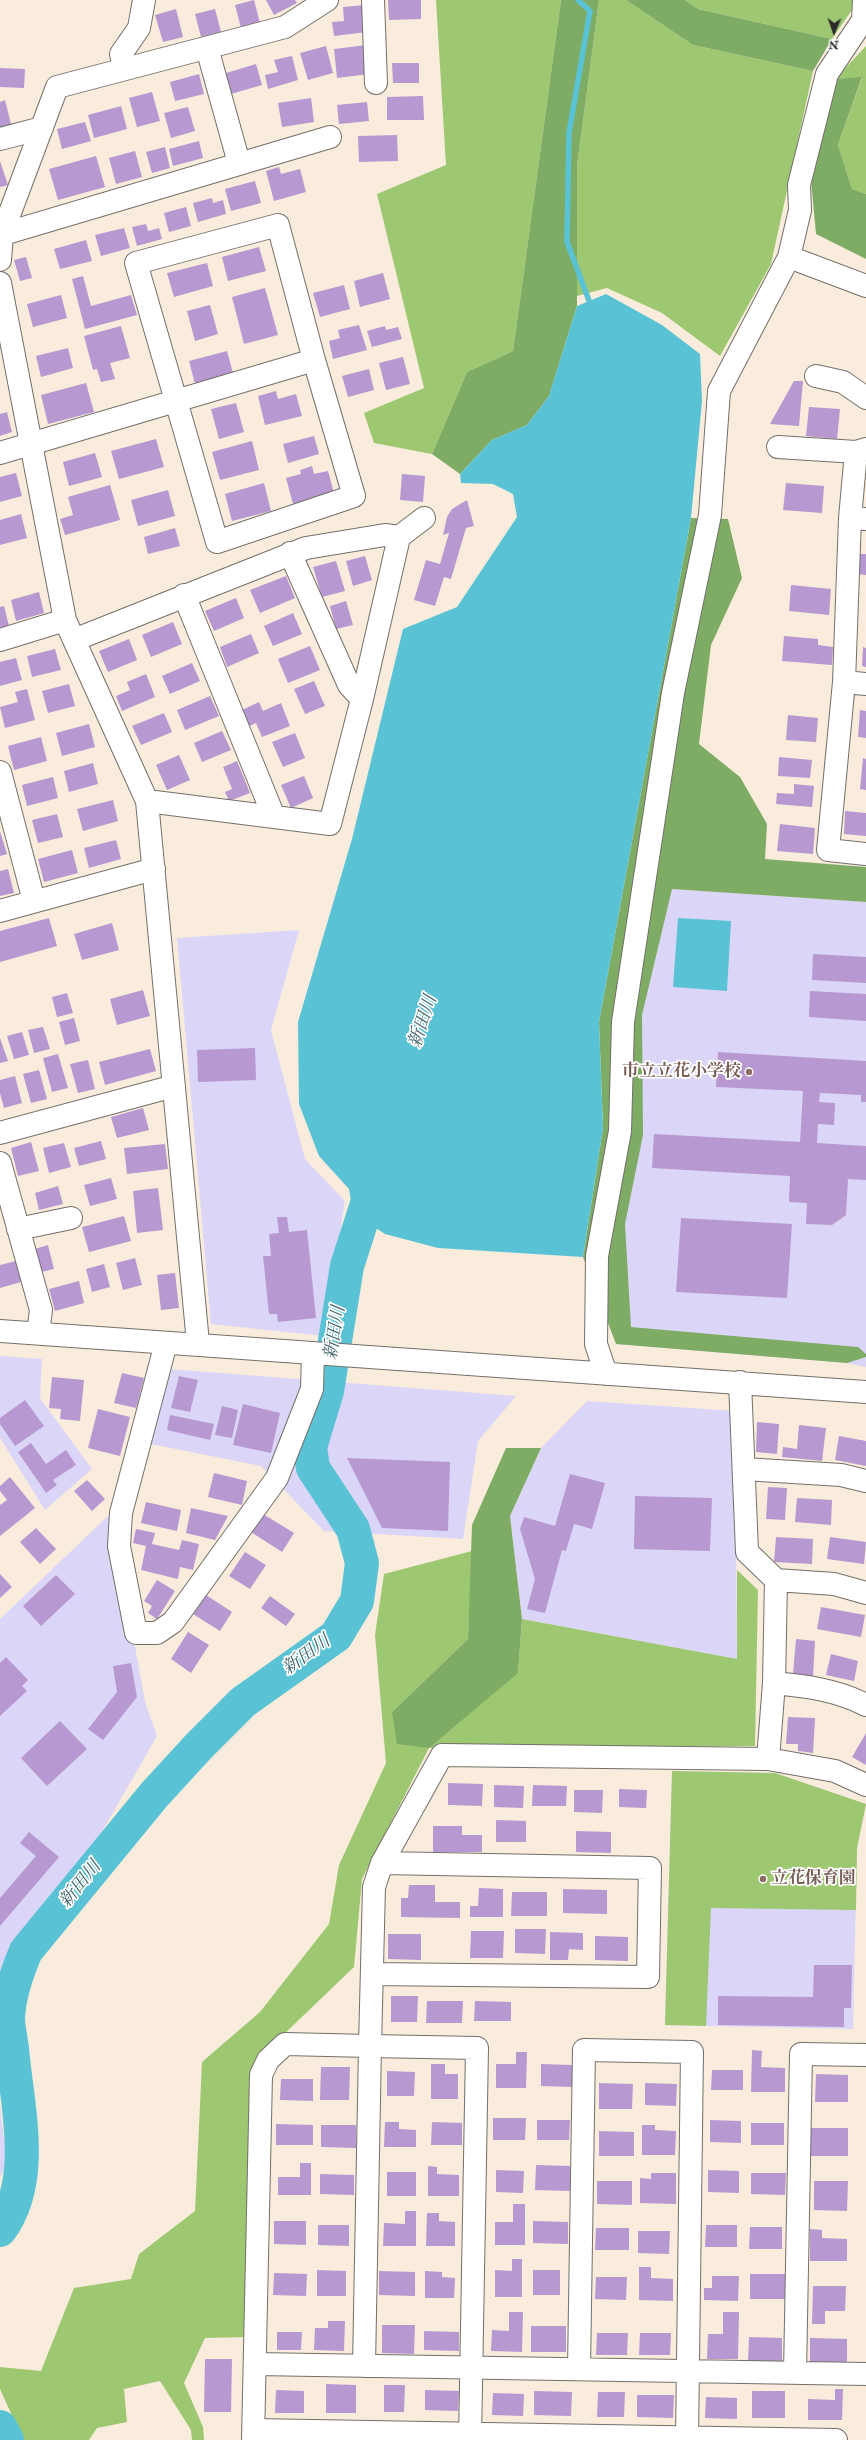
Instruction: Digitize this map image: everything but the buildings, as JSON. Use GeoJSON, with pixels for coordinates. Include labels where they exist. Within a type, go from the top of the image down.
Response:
{"type":"FeatureCollection","features":[{"type":"Feature","properties":{"kind":"street"},"geometry":{"type":"LineString","coordinates":[[124,69],[121,54],[138,28],[144,0]]}},
{"type":"Feature","properties":{"kind":"street"},"geometry":{"type":"LineString","coordinates":[[0,260],[1,235],[57,86],[285,27],[327,0]]}},
{"type":"Feature","properties":{"kind":"street"},"geometry":{"type":"LineString","coordinates":[[373,0],[376,83]]}},
{"type":"Feature","properties":{"kind":"street"},"geometry":{"type":"LineString","coordinates":[[606,1374],[596,1344],[597,1256],[620,1131],[623,1022],[673,693],[710,515],[719,391],[789,257],[800,210],[799,185],[827,74],[863,20],[864,0]]}},
{"type":"Feature","properties":{"kind":"street"},"geometry":{"type":"LineString","coordinates":[[207,48],[239,164]]}},
{"type":"Feature","properties":{"kind":"street"},"geometry":{"type":"LineString","coordinates":[[0,139],[42,128]]}},
{"type":"Feature","properties":{"kind":"street"},"geometry":{"type":"LineString","coordinates":[[1,235],[330,137]]}},
{"type":"Feature","properties":{"kind":"street"},"geometry":{"type":"LineString","coordinates":[[278,225],[314,360],[354,496],[217,542],[176,402],[136,263],[278,225]]}},
{"type":"Feature","properties":{"kind":"street"},"geometry":{"type":"LineString","coordinates":[[789,257],[866,286]]}},
{"type":"Feature","properties":{"kind":"street"},"geometry":{"type":"LineString","coordinates":[[0,283],[5,340],[31,444],[65,620],[147,801],[198,1344]]}},
{"type":"Feature","properties":{"kind":"street"},"geometry":{"type":"LineString","coordinates":[[0,453],[314,360]]}},
{"type":"Feature","properties":{"kind":"street"},"geometry":{"type":"LineString","coordinates":[[816,376],[843,382],[866,398]]}},
{"type":"Feature","properties":{"kind":"street"},"geometry":{"type":"LineString","coordinates":[[778,447],[861,450],[858,518],[828,850],[866,854]]}},
{"type":"Feature","properties":{"kind":"street"},"geometry":{"type":"LineString","coordinates":[[147,801],[330,824],[362,699],[399,537],[424,518]]}},
{"type":"Feature","properties":{"kind":"street"},"geometry":{"type":"LineString","coordinates":[[74,640],[290,553],[306,548],[385,535],[399,537]]}},
{"type":"Feature","properties":{"kind":"street"},"geometry":{"type":"LineString","coordinates":[[290,553],[348,685],[362,699]]}},
{"type":"Feature","properties":{"kind":"street"},"geometry":{"type":"LineString","coordinates":[[184,595],[274,818]]}},
{"type":"Feature","properties":{"kind":"street"},"geometry":{"type":"LineString","coordinates":[[0,640],[65,620]]}},
{"type":"Feature","properties":{"kind":"street"},"geometry":{"type":"LineString","coordinates":[[844,682],[866,684]]}},
{"type":"Feature","properties":{"kind":"street"},"geometry":{"type":"LineString","coordinates":[[0,772],[34,901]]}},
{"type":"Feature","properties":{"kind":"street"},"geometry":{"type":"LineString","coordinates":[[0,911],[154,869]]}},
{"type":"Feature","properties":{"kind":"street"},"geometry":{"type":"LineString","coordinates":[[0,1133],[174,1086]]}},
{"type":"Feature","properties":{"kind":"street"},"geometry":{"type":"LineString","coordinates":[[0,1163],[41,1310],[38,1333]]}},
{"type":"Feature","properties":{"kind":"street"},"geometry":{"type":"LineString","coordinates":[[18,1228],[71,1218]]}},
{"type":"Feature","properties":{"kind":"street"},"geometry":{"type":"LineString","coordinates":[[0,1331],[866,1392]]}},
{"type":"Feature","properties":{"kind":"street"},"geometry":{"type":"LineString","coordinates":[[166,1343],[121,1512],[119,1546],[136,1633],[157,1633],[173,1622],[277,1478],[312,1389],[313,1353]]}},
{"type":"Feature","properties":{"kind":"street"},"geometry":{"type":"LineString","coordinates":[[740,1382],[747,1552],[776,1580],[834,1584],[866,1594]]}},
{"type":"Feature","properties":{"kind":"street"},"geometry":{"type":"LineString","coordinates":[[744,1469],[840,1475],[866,1481]]}},
{"type":"Feature","properties":{"kind":"street"},"geometry":{"type":"LineString","coordinates":[[768,1759],[774,1683],[776,1580]]}},
{"type":"Feature","properties":{"kind":"street"},"geometry":{"type":"LineString","coordinates":[[774,1683],[818,1687],[854,1699],[866,1705]]}},
{"type":"Feature","properties":{"kind":"street"},"geometry":{"type":"LineString","coordinates":[[364,2366],[374,1887],[382,1863],[442,1755],[768,1759],[835,1771],[866,1785]]}},
{"type":"Feature","properties":{"kind":"street"},"geometry":{"type":"LineString","coordinates":[[372,1974],[648,1977],[650,1868],[382,1863]]}},
{"type":"Feature","properties":{"kind":"street"},"geometry":{"type":"LineString","coordinates":[[470,2437],[477,2048],[285,2044],[268,2060],[261,2075],[254,2435],[470,2437],[687,2439],[836,2440]]}},
{"type":"Feature","properties":{"kind":"street"},"geometry":{"type":"LineString","coordinates":[[579,2369],[584,2050],[692,2052],[687,2439]]}},
{"type":"Feature","properties":{"kind":"street"},"geometry":{"type":"LineString","coordinates":[[795,2373],[801,2054],[866,2055]]}},
{"type":"Feature","properties":{"kind":"street"},"geometry":{"type":"LineString","coordinates":[[255,2364],[866,2374]]}},
{"type":"Feature","properties":{"kind":"shaded area","name":"市立立花小学校"},"geometry":{"type":"Polygon","coordinates":[[[658,888],[866,902],[866,1367],[847,1363],[616,1344],[631,1016],[658,888]]]}},
{"type":"Feature","properties":{"kind":"shaded area"},"geometry":{"type":"Polygon","coordinates":[[[299,930],[271,1030],[305,1159],[345,1201],[324,1336],[211,1324],[177,938],[299,930]]]}},
{"type":"Feature","properties":{"kind":"shaded area"},"geometry":{"type":"Polygon","coordinates":[[[0,1356],[42,1359],[40,1398],[92,1469],[45,1510],[0,1438],[0,1356]]]}},
{"type":"Feature","properties":{"kind":"shaded area"},"geometry":{"type":"Polygon","coordinates":[[[169,1369],[516,1396],[478,1441],[463,1539],[324,1531],[261,1466],[151,1444],[169,1369]]]}},
{"type":"Feature","properties":{"kind":"shaded area"},"geometry":{"type":"Polygon","coordinates":[[[587,1401],[735,1411],[737,1659],[522,1619],[510,1516],[541,1448],[587,1401]]]}},
{"type":"Feature","properties":{"kind":"shaded area"},"geometry":{"type":"Polygon","coordinates":[[[111,1513],[145,1702],[157,1736],[85,1861],[3,1968],[0,1979],[0,1619],[111,1513]]]}},
{"type":"Feature","properties":{"kind":"shaded area","name":"立花保育園"},"geometry":{"type":"Polygon","coordinates":[[[672,1771],[775,1773],[866,1804],[857,1848],[853,2029],[665,2025],[672,1771]]]}},
{"type":"Feature","properties":{"kind":"shaded area"},"geometry":{"type":"Polygon","coordinates":[[[0,2106],[7,2163],[0,2178],[0,2106]]]}},
{"type":"Feature","properties":{"kind":"green space"},"geometry":{"type":"Polygon","coordinates":[[[436,0],[561,0],[513,351],[467,372],[432,454],[374,443],[364,413],[424,388],[377,194],[446,165],[436,0]]]}},
{"type":"Feature","properties":{"kind":"green space"},"geometry":{"type":"Polygon","coordinates":[[[561,0],[599,0],[577,166],[577,306],[549,396],[527,425],[492,440],[460,474],[432,454],[467,372],[513,351],[561,0]]]}},
{"type":"Feature","properties":{"kind":"green space"},"geometry":{"type":"Polygon","coordinates":[[[599,0],[626,0],[693,45],[813,71],[771,264],[720,356],[662,313],[607,288],[577,296],[577,166],[599,0]]]}},
{"type":"Feature","properties":{"kind":"green space"},"geometry":{"type":"Polygon","coordinates":[[[626,0],[685,0],[698,9],[832,39],[813,71],[693,45],[626,0]]]}},
{"type":"Feature","properties":{"kind":"green space"},"geometry":{"type":"Polygon","coordinates":[[[685,0],[852,0],[854,7],[832,39],[698,9],[685,0]]]}},
{"type":"Feature","properties":{"kind":"green space"},"geometry":{"type":"Polygon","coordinates":[[[866,46],[866,194],[852,189],[838,145],[862,78],[835,79],[866,46]]]}},
{"type":"Feature","properties":{"kind":"green space"},"geometry":{"type":"Polygon","coordinates":[[[862,77],[838,145],[852,189],[866,194],[866,259],[816,234],[810,170],[835,79],[862,77]]]}},
{"type":"Feature","properties":{"kind":"green space"},"geometry":{"type":"Polygon","coordinates":[[[691,518],[728,519],[742,578],[711,645],[699,744],[740,777],[767,824],[765,859],[866,867],[866,902],[672,889],[642,1015],[643,1135],[625,1224],[631,1327],[858,1347],[866,1354],[866,1357],[847,1363],[616,1344],[583,1257],[603,1128],[599,1022],[691,518]]]}},
{"type":"Feature","properties":{"kind":"green space"},"geometry":{"type":"Polygon","coordinates":[[[506,1448],[541,1448],[510,1516],[522,1619],[518,1673],[429,1748],[397,1744],[392,1712],[468,1639],[472,1525],[506,1448]]]}},
{"type":"Feature","properties":{"kind":"green space"},"geometry":{"type":"Polygon","coordinates":[[[472,1551],[468,1639],[392,1712],[518,1673],[522,1619],[737,1659],[737,1570],[758,1590],[755,1746],[429,1748],[362,1879],[354,1967],[281,2037],[253,2069],[249,2337],[205,2338],[184,2383],[203,2427],[204,2440],[192,2440],[191,2430],[160,2381],[124,2389],[127,2422],[97,2428],[89,2440],[23,2440],[0,2389],[0,2367],[41,2371],[74,2288],[131,2279],[139,2254],[195,2211],[202,2062],[260,2012],[329,1924],[339,1865],[386,1763],[375,1635],[384,1574],[472,1551]]]}},
{"type":"Feature","properties":{"kind":"green space","name":"立花保育園"},"geometry":{"type":"Polygon","coordinates":[[[672,1771],[775,1773],[866,1804],[857,1848],[856,1910],[711,1908],[706,2026],[665,2025],[672,1771]]]}},
{"type":"Feature","properties":{"kind":"water"},"geometry":{"type":"Polygon","coordinates":[[[606,294],[662,325],[700,354],[702,401],[691,518],[599,1022],[603,1128],[583,1257],[438,1248],[385,1234],[353,1213],[349,1189],[319,1156],[299,1104],[298,1022],[352,839],[403,629],[457,607],[517,517],[513,494],[493,484],[461,483],[460,474],[492,440],[527,425],[549,396],[577,306],[606,294]]]}},
{"type":"Feature","properties":{"kind":"water"},"geometry":{"type":"Polygon","coordinates":[[[678,918],[731,921],[727,991],[673,987],[678,918]]]}},
{"type":"Feature","properties":{"kind":"waterway"},"geometry":{"type":"LineString","coordinates":[[578,0],[590,11],[569,133],[567,242],[591,306]]}},
{"type":"Feature","properties":{"kind":"waterway","name":"新田川"},"geometry":{"type":"LineString","coordinates":[[0,2230],[11,2210],[18,2189],[21,2166],[22,2142],[20,2118],[8,2018],[14,1983],[26,1951],[154,1795],[198,1747],[243,1702],[336,1636],[357,1601],[362,1563],[353,1529],[313,1468],[310,1447],[327,1391],[347,1266],[376,1176]]}},
{"type":"Feature","properties":{"kind":"waterway","name":"新田川"},"geometry":{"type":"LineString","coordinates":[[0,2427],[7,2440]]}},
{"type":"Feature","properties":{"kind":"place","name":"市立立花小学校"},"geometry":{"type":"Point","coordinates":[749,1072]}},
{"type":"Feature","properties":{"kind":"place","name":"立花保育園"},"geometry":{"type":"Point","coordinates":[763,1879]}}]}
